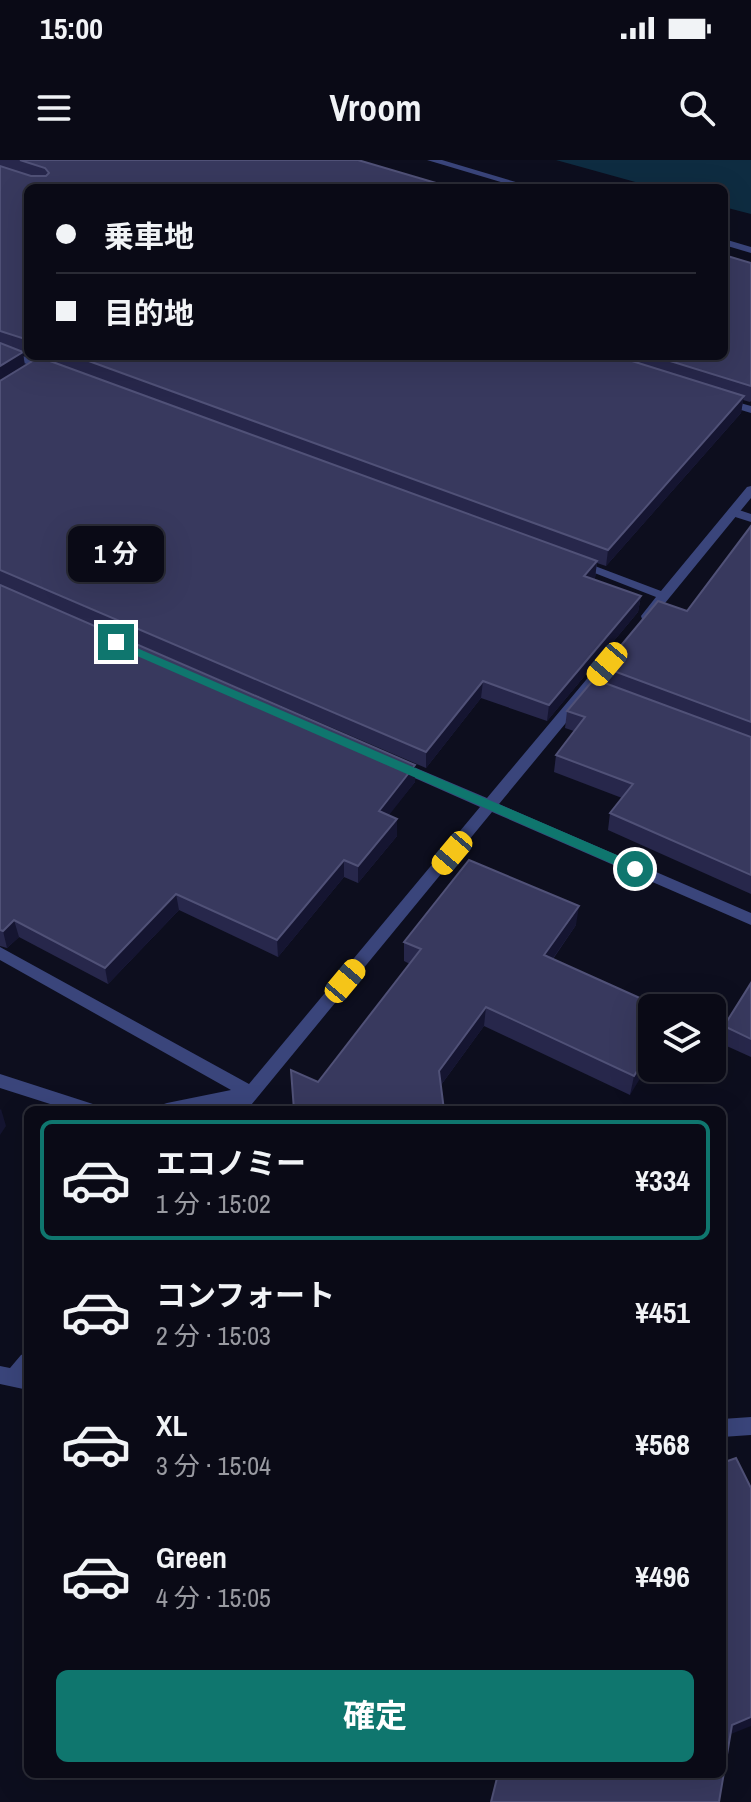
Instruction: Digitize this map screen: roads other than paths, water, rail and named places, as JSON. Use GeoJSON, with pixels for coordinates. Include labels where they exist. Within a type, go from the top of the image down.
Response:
{"type":"FeatureCollection","features":[{"type":"Feature","properties":{"kind":"street"},"geometry":{"type":"LineString","coordinates":[[432,160],[517,184]]}},
{"type":"Feature","properties":{"kind":"street"},"geometry":{"type":"LineString","coordinates":[[728,243],[751,250]]}},
{"type":"Feature","properties":{"kind":"street"},"geometry":{"type":"LineString","coordinates":[[0,351],[35,369],[70,377]]}},
{"type":"Feature","properties":{"kind":"street"},"geometry":{"type":"LineString","coordinates":[[35,369],[49,360]]}},
{"type":"Feature","properties":{"kind":"street"},"geometry":{"type":"LineString","coordinates":[[708,396],[751,410]]}},
{"type":"Feature","properties":{"kind":"street"},"geometry":{"type":"LineString","coordinates":[[240,1106],[751,490]]}},
{"type":"Feature","properties":{"kind":"street"},"geometry":{"type":"LineString","coordinates":[[733,512],[751,518]]}},
{"type":"Feature","properties":{"kind":"street"},"geometry":{"type":"LineString","coordinates":[[560,558],[664,596]]}},
{"type":"Feature","properties":{"kind":"street"},"geometry":{"type":"LineString","coordinates":[[588,687],[603,693]]}},
{"type":"Feature","properties":{"kind":"street"},"geometry":{"type":"LineString","coordinates":[[376,755],[751,919]]}},
{"type":"Feature","properties":{"kind":"street"},"geometry":{"type":"LineString","coordinates":[[0,953],[251,1093]]}},
{"type":"Feature","properties":{"kind":"street"},"geometry":{"type":"LineString","coordinates":[[0,1081],[78,1106]]}},
{"type":"Feature","properties":{"kind":"street"},"geometry":{"type":"LineString","coordinates":[[187,1106],[251,1093]]}},
{"type":"Feature","properties":{"kind":"street"},"geometry":{"type":"LineString","coordinates":[[726,1428],[751,1426]]}},
{"type":"Feature","properties":{"kind":"water"},"geometry":{"type":"Polygon","coordinates":[[[556,160],[751,160],[751,214],[728,208],[728,184],[643,184],[556,160]]]}}]}
